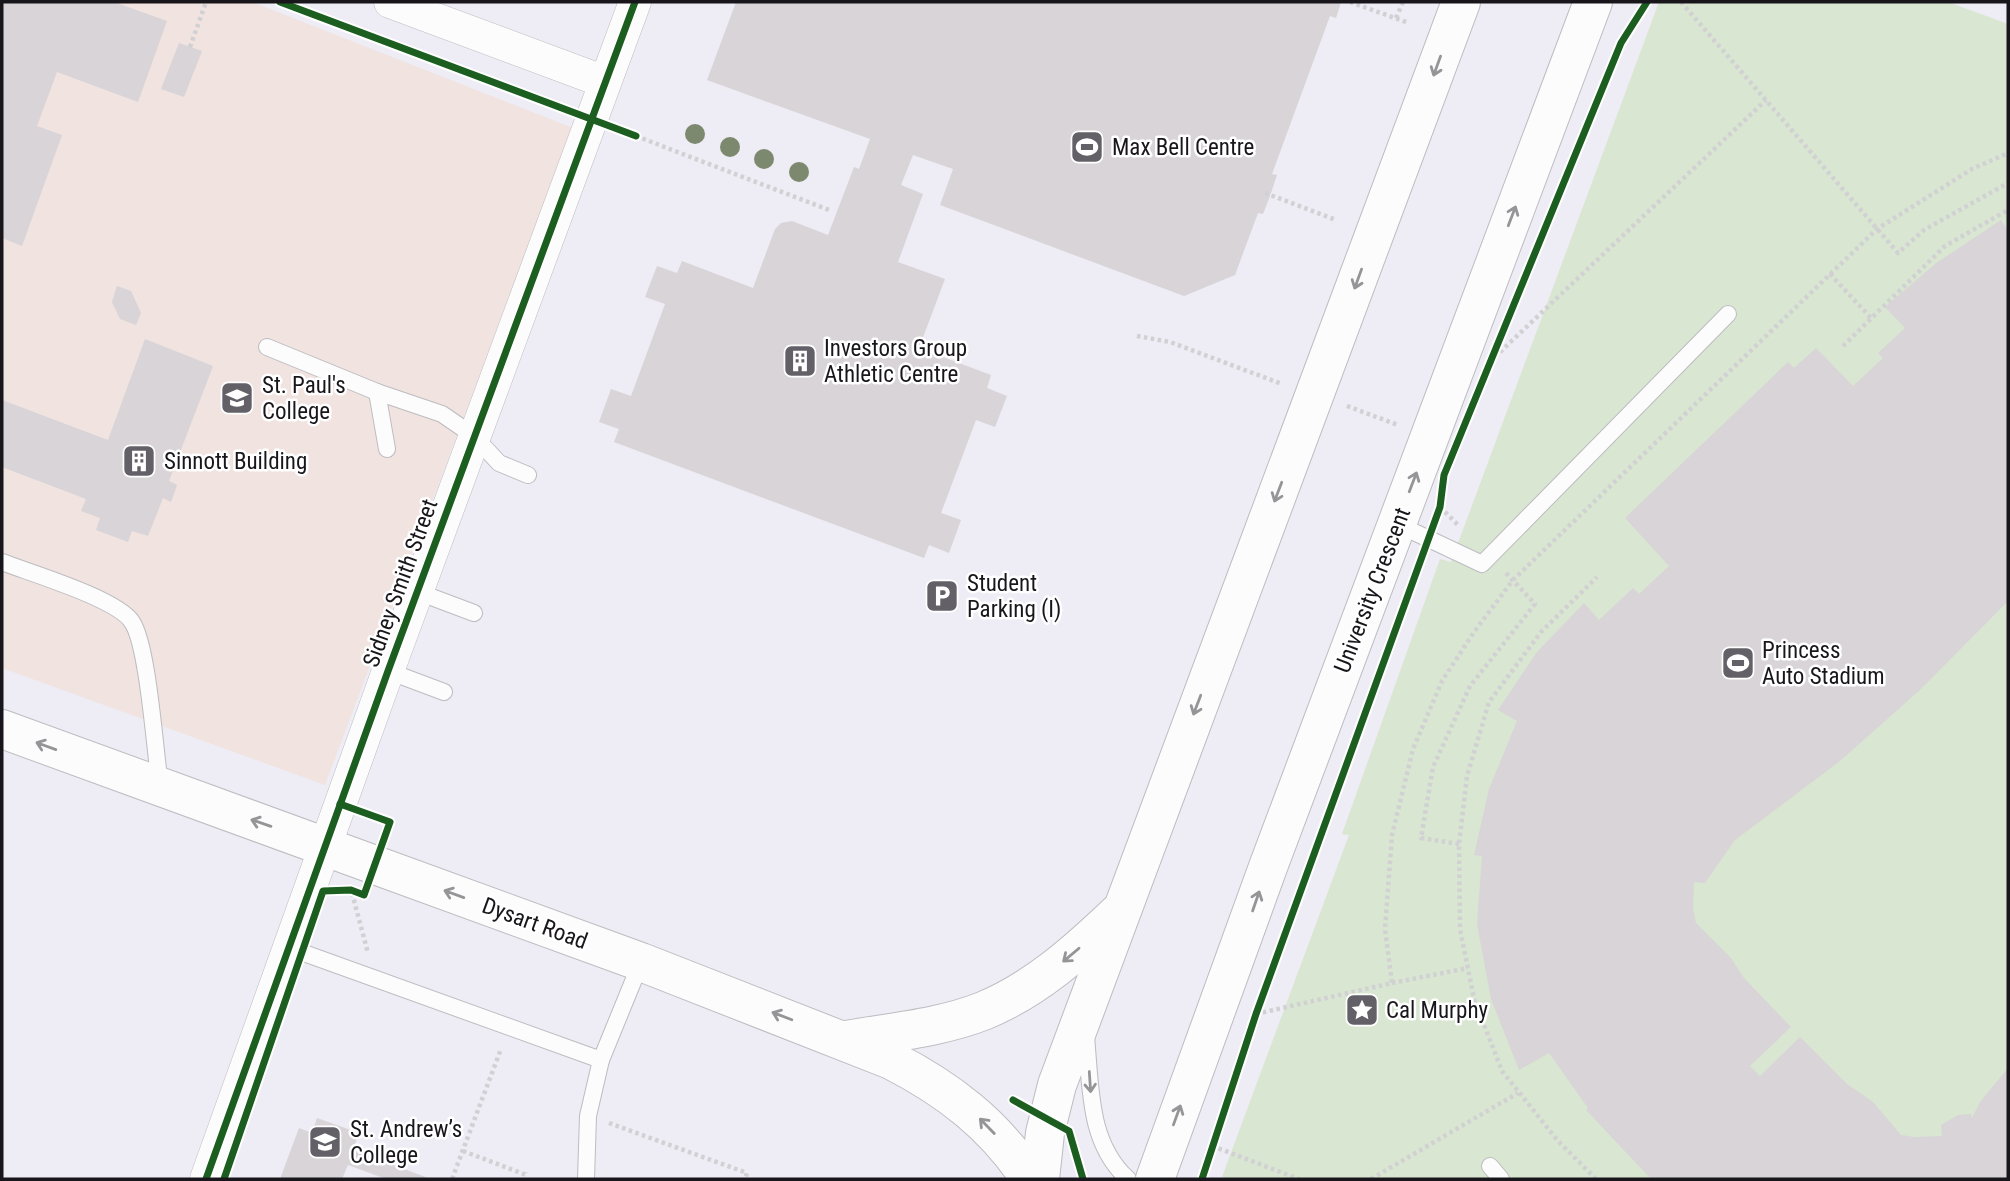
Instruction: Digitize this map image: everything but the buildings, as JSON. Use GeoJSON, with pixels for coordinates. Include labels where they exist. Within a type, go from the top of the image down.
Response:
{"type":"FeatureCollection","features":[{"type":"Feature","properties":{"kind":"main road"},"geometry":{"type":"LineString","coordinates":[[1040,1179],[1049,1110],[1461,2]]}},
{"type":"Feature","properties":{"kind":"main road","name":"University Crescent"},"geometry":{"type":"LineString","coordinates":[[1155,1179],[1412,531],[1594,7]]}},
{"type":"Feature","properties":{"kind":"main road","name":"Dysart Road"},"geometry":{"type":"LineString","coordinates":[[2,729],[160,788],[325,845],[891,1059],[957,1098],[1001,1140],[1030,1179]]}},
{"type":"Feature","properties":{"kind":"main road"},"geometry":{"type":"LineString","coordinates":[[846,1040],[939,1023],[983,1011],[1044,977],[1122,909]]}},
{"type":"Feature","properties":{"kind":"street"},"geometry":{"type":"LineString","coordinates":[[390,2],[605,82]]}},
{"type":"Feature","properties":{"kind":"street","name":"Sidney Smith Street"},"geometry":{"type":"LineString","coordinates":[[206,1179],[388,671],[634,2]]}},
{"type":"Feature","properties":{"kind":"lane"},"geometry":{"type":"LineString","coordinates":[[1412,531],[1482,564],[1728,314]]}},
{"type":"Feature","properties":{"kind":"lane"},"geometry":{"type":"LineString","coordinates":[[267,347],[377,392],[442,414],[474,436],[499,463],[528,475]]}},
{"type":"Feature","properties":{"kind":"lane"},"geometry":{"type":"LineString","coordinates":[[377,392],[387,449]]}},
{"type":"Feature","properties":{"kind":"lane"},"geometry":{"type":"LineString","coordinates":[[2,562],[101,600],[132,621],[141,649],[160,788]]}},
{"type":"Feature","properties":{"kind":"lane"},"geometry":{"type":"LineString","coordinates":[[418,592],[474,613]]}},
{"type":"Feature","properties":{"kind":"lane"},"geometry":{"type":"LineString","coordinates":[[388,671],[444,692]]}},
{"type":"Feature","properties":{"kind":"lane"},"geometry":{"type":"LineString","coordinates":[[290,948],[601,1060]]}},
{"type":"Feature","properties":{"kind":"lane"},"geometry":{"type":"LineString","coordinates":[[586,1179],[589,1116],[601,1060],[640,962]]}},
{"type":"Feature","properties":{"kind":"lane"},"geometry":{"type":"LineString","coordinates":[[1084,1014],[1091,1097],[1098,1133],[1105,1149],[1128,1179]]}},
{"type":"Feature","properties":{"kind":"lane"},"geometry":{"type":"LineString","coordinates":[[1490,1166],[1501,1179]]}},
{"type":"Feature","properties":{"kind":"path"},"geometry":{"type":"LineString","coordinates":[[190,47],[206,2]]}},
{"type":"Feature","properties":{"kind":"path"},"geometry":{"type":"LineString","coordinates":[[1350,2],[1409,23]]}},
{"type":"Feature","properties":{"kind":"path"},"geometry":{"type":"LineString","coordinates":[[1396,18],[1403,2]]}},
{"type":"Feature","properties":{"kind":"path"},"geometry":{"type":"LineString","coordinates":[[1681,2],[1898,253],[1924,230],[2008,183]]}},
{"type":"Feature","properties":{"kind":"path"},"geometry":{"type":"LineString","coordinates":[[1491,360],[1766,100]]}},
{"type":"Feature","properties":{"kind":"path"},"geometry":{"type":"LineString","coordinates":[[592,119],[829,210]]}},
{"type":"Feature","properties":{"kind":"path"},"geometry":{"type":"LineString","coordinates":[[1392,983],[1385,929],[1392,835],[1413,749],[1442,681],[1513,580],[1877,229],[1972,169],[2008,153]]}},
{"type":"Feature","properties":{"kind":"path"},"geometry":{"type":"LineString","coordinates":[[1265,194],[1336,220]]}},
{"type":"Feature","properties":{"kind":"path"},"geometry":{"type":"LineString","coordinates":[[1843,346],[1945,246],[2008,210]]}},
{"type":"Feature","properties":{"kind":"path"},"geometry":{"type":"LineString","coordinates":[[1830,274],[1871,318]]}},
{"type":"Feature","properties":{"kind":"path"},"geometry":{"type":"LineString","coordinates":[[1491,360],[1502,335]]}},
{"type":"Feature","properties":{"kind":"path"},"geometry":{"type":"LineString","coordinates":[[1137,336],[1170,342],[1277,382]]}},
{"type":"Feature","properties":{"kind":"path"},"geometry":{"type":"LineString","coordinates":[[1339,403],[1411,429]]}},
{"type":"Feature","properties":{"kind":"path"},"geometry":{"type":"LineString","coordinates":[[1412,531],[1441,497]]}},
{"type":"Feature","properties":{"kind":"path"},"geometry":{"type":"LineString","coordinates":[[1596,1179],[1502,1071],[1474,999],[1460,929],[1459,844],[1467,776],[1489,702],[1541,632],[1597,577]]}},
{"type":"Feature","properties":{"kind":"path"},"geometry":{"type":"LineString","coordinates":[[1459,844],[1421,838],[1433,767],[1470,686],[1535,604]]}},
{"type":"Feature","properties":{"kind":"path"},"geometry":{"type":"LineString","coordinates":[[337,891],[351,890],[374,977]]}},
{"type":"Feature","properties":{"kind":"path"},"geometry":{"type":"LineString","coordinates":[[1256,1014],[1468,968]]}},
{"type":"Feature","properties":{"kind":"path"},"geometry":{"type":"LineString","coordinates":[[1252,1028],[1261,1002]]}},
{"type":"Feature","properties":{"kind":"path"},"geometry":{"type":"LineString","coordinates":[[452,1179],[510,1025]]}},
{"type":"Feature","properties":{"kind":"path"},"geometry":{"type":"LineString","coordinates":[[1371,1179],[1519,1093]]}},
{"type":"Feature","properties":{"kind":"path"},"geometry":{"type":"LineString","coordinates":[[589,1116],[747,1173],[745,1179]]}},
{"type":"Feature","properties":{"kind":"path"},"geometry":{"type":"LineString","coordinates":[[1209,1156],[1216,1132]]}},
{"type":"Feature","properties":{"kind":"path"},"geometry":{"type":"LineString","coordinates":[[1212,1146],[1299,1179]]}},
{"type":"Feature","properties":{"kind":"path"},"geometry":{"type":"LineString","coordinates":[[463,1151],[526,1175],[526,1172]]}},
{"type":"Feature","properties":{"kind":"shaded area","name":"St. Paul's College"},"geometry":{"type":"Polygon","coordinates":[[[2,2],[252,2],[573,128],[325,785],[2,668],[2,2]]]}},
{"type":"Feature","properties":{"kind":"green space","name":"Princess Auto Stadium"},"geometry":{"type":"Polygon","coordinates":[[[1659,2],[1948,2],[2008,24],[2008,1179],[1222,1177],[1349,835],[1342,834],[1440,559],[1451,562],[1659,2]]]}},
{"type":"Feature","properties":{"kind":"cycle path"},"geometry":{"type":"LineString","coordinates":[[280,2],[636,136]]}},
{"type":"Feature","properties":{"kind":"cycle path"},"geometry":{"type":"LineString","coordinates":[[206,1179],[388,671],[635,2]]}},
{"type":"Feature","properties":{"kind":"cycle path"},"geometry":{"type":"LineString","coordinates":[[1202,1179],[1256,1014],[1440,507],[1444,475],[1621,43],[1647,2]]}},
{"type":"Feature","properties":{"kind":"cycle path"},"geometry":{"type":"LineString","coordinates":[[224,1179],[323,891],[351,890],[364,895],[390,822],[340,804]]}},
{"type":"Feature","properties":{"kind":"cycle path"},"geometry":{"type":"LineString","coordinates":[[1013,1100],[1069,1131],[1083,1179]]}},
{"type":"Feature","properties":{"kind":"place","name":"Max Bell Centre"},"geometry":{"type":"Point","coordinates":[1087,147]}},
{"type":"Feature","properties":{"kind":"place","name":"Investors Group Athletic Centre"},"geometry":{"type":"Point","coordinates":[800,361]}},
{"type":"Feature","properties":{"kind":"place","name":"St. Paul's College"},"geometry":{"type":"Point","coordinates":[237,398]}},
{"type":"Feature","properties":{"kind":"place","name":"Sinnott Building"},"geometry":{"type":"Point","coordinates":[139,461]}},
{"type":"Feature","properties":{"kind":"place","name":"Student Parking (I)"},"geometry":{"type":"Point","coordinates":[942,596]}},
{"type":"Feature","properties":{"kind":"place","name":"Princess Auto Stadium"},"geometry":{"type":"Point","coordinates":[1738,663]}},
{"type":"Feature","properties":{"kind":"place","name":"Cal Murphy"},"geometry":{"type":"Point","coordinates":[1362,1010]}},
{"type":"Feature","properties":{"kind":"place","name":"St. Andrew’s College"},"geometry":{"type":"Point","coordinates":[325,1142]}}]}
